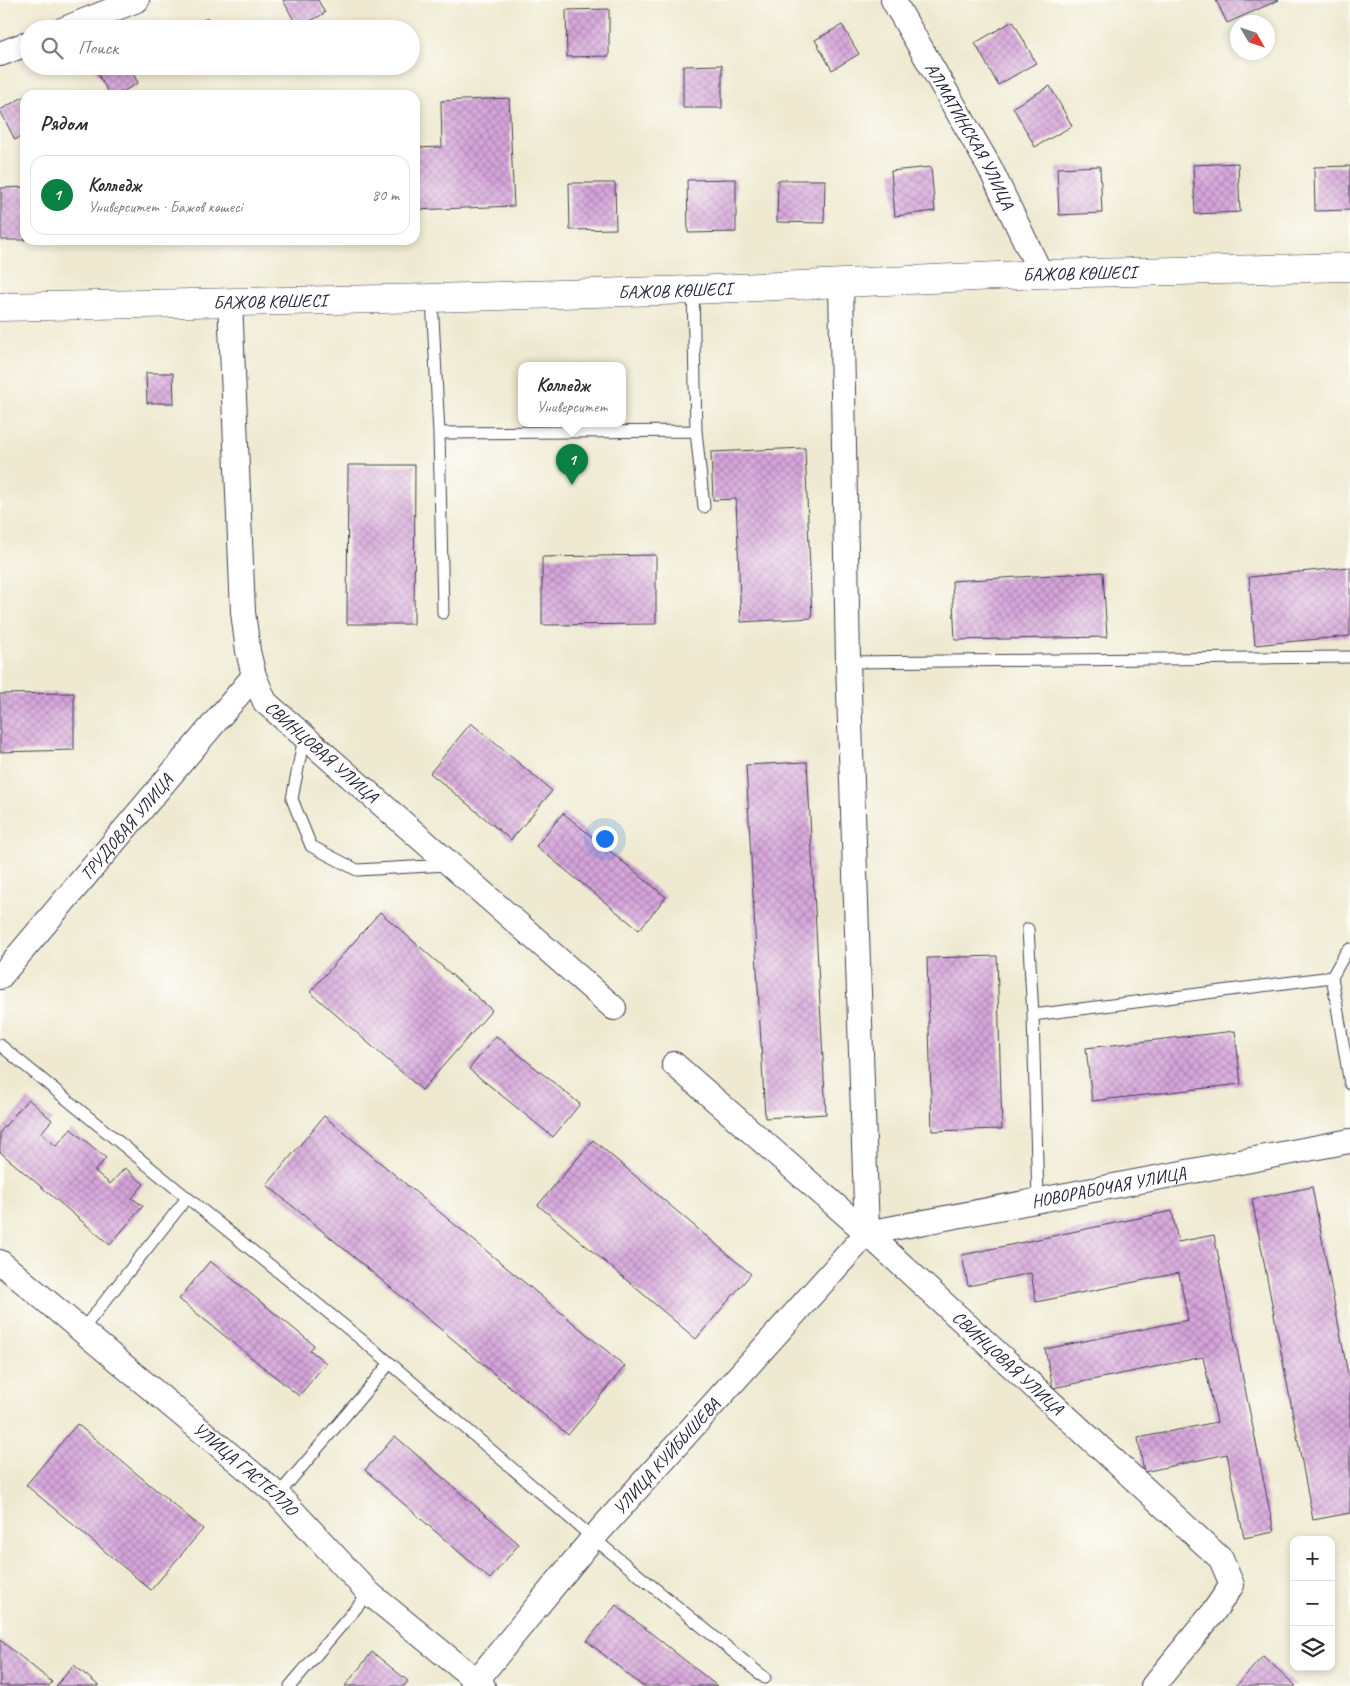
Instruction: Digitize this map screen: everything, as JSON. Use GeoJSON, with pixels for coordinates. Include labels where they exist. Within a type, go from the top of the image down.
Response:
{"type":"FeatureCollection","features":[{"type":"Feature","properties":{"kind":"main road","name":"БАЖОВ КӨШЕСІ"},"geometry":{"type":"LineString","coordinates":[[0,306],[432,298],[693,290],[1041,274],[1350,267]]}},
{"type":"Feature","properties":{"kind":"street"},"geometry":{"type":"LineString","coordinates":[[87,20],[137,0]]}},
{"type":"Feature","properties":{"kind":"street","name":"АЛМАТИНСКАЯ УЛИЦА"},"geometry":{"type":"LineString","coordinates":[[893,0],[989,166],[1041,274]]}},
{"type":"Feature","properties":{"kind":"street"},"geometry":{"type":"LineString","coordinates":[[0,54],[20,46]]}},
{"type":"Feature","properties":{"kind":"street"},"geometry":{"type":"LineString","coordinates":[[841,283],[848,662],[867,1233]]}},
{"type":"Feature","properties":{"kind":"street","name":"СВИНЦОВАЯ УЛИЦА"},"geometry":{"type":"LineString","coordinates":[[230,301],[244,612],[248,651],[254,676],[265,702],[614,1008]]}},
{"type":"Feature","properties":{"kind":"street","name":"ТРУДОВАЯ УЛИЦА"},"geometry":{"type":"LineString","coordinates":[[0,976],[254,676]]}},
{"type":"Feature","properties":{"kind":"street","name":"СВИНЦОВАЯ УЛИЦА"},"geometry":{"type":"LineString","coordinates":[[674,1064],[867,1233],[1221,1559],[1232,1585],[1212,1614],[1153,1686]]}},
{"type":"Feature","properties":{"kind":"street","name":"НОВОРАБОЧАЯ УЛИЦА"},"geometry":{"type":"LineString","coordinates":[[867,1233],[1350,1141]]}},
{"type":"Feature","properties":{"kind":"street","name":"УЛИЦА КУЙБЫШЕВА"},"geometry":{"type":"LineString","coordinates":[[477,1684],[593,1538],[867,1233]]}},
{"type":"Feature","properties":{"kind":"street","name":"УЛИЦА ГАСТЕЛЛО"},"geometry":{"type":"LineString","coordinates":[[0,1262],[278,1496],[369,1593],[477,1684]]}},
{"type":"Feature","properties":{"kind":"lane"},"geometry":{"type":"LineString","coordinates":[[693,290],[696,431],[704,507]]}},
{"type":"Feature","properties":{"kind":"lane"},"geometry":{"type":"LineString","coordinates":[[432,298],[439,433],[443,613]]}},
{"type":"Feature","properties":{"kind":"lane"},"geometry":{"type":"LineString","coordinates":[[439,433],[696,431]]}},
{"type":"Feature","properties":{"kind":"lane"},"geometry":{"type":"LineString","coordinates":[[848,662],[1350,657]]}},
{"type":"Feature","properties":{"kind":"lane"},"geometry":{"type":"LineString","coordinates":[[304,737],[292,798],[311,846],[357,870],[450,865]]}},
{"type":"Feature","properties":{"kind":"lane"},"geometry":{"type":"LineString","coordinates":[[1028,929],[1033,1015],[1038,1200]]}},
{"type":"Feature","properties":{"kind":"lane"},"geometry":{"type":"LineString","coordinates":[[1350,949],[1346,952],[1332,977],[1350,1084]]}},
{"type":"Feature","properties":{"kind":"lane"},"geometry":{"type":"LineString","coordinates":[[1033,1015],[1332,977]]}},
{"type":"Feature","properties":{"kind":"lane"},"geometry":{"type":"LineString","coordinates":[[0,1045],[390,1363],[593,1538],[764,1678]]}},
{"type":"Feature","properties":{"kind":"lane"},"geometry":{"type":"LineString","coordinates":[[82,1330],[187,1198]]}},
{"type":"Feature","properties":{"kind":"lane"},"geometry":{"type":"LineString","coordinates":[[278,1496],[390,1363]]}},
{"type":"Feature","properties":{"kind":"lane"},"geometry":{"type":"LineString","coordinates":[[290,1686],[369,1593]]}},
{"type":"Feature","properties":{"kind":"building"},"geometry":{"type":"Polygon","coordinates":[[[283,0],[318,0],[325,13],[312,20],[294,20],[283,0]]]}},
{"type":"Feature","properties":{"kind":"building"},"geometry":{"type":"Polygon","coordinates":[[[1216,0],[1279,0],[1245,15],[1230,15],[1230,22],[1227,23],[1216,0]]]}},
{"type":"Feature","properties":{"kind":"building"},"geometry":{"type":"Polygon","coordinates":[[[609,9],[609,56],[567,57],[566,10],[609,9]]]}},
{"type":"Feature","properties":{"kind":"building"},"geometry":{"type":"Polygon","coordinates":[[[1013,21],[1036,63],[998,85],[975,43],[1013,21]]]}},
{"type":"Feature","properties":{"kind":"building"},"geometry":{"type":"Polygon","coordinates":[[[842,25],[859,54],[832,70],[815,40],[842,25]]]}},
{"type":"Feature","properties":{"kind":"building"},"geometry":{"type":"Polygon","coordinates":[[[722,65],[722,108],[683,108],[683,66],[722,65]]]}},
{"type":"Feature","properties":{"kind":"building"},"geometry":{"type":"Polygon","coordinates":[[[98,75],[134,75],[138,83],[126,90],[107,90],[98,75]]]}},
{"type":"Feature","properties":{"kind":"building"},"geometry":{"type":"Polygon","coordinates":[[[1050,86],[1072,126],[1035,147],[1013,107],[1050,86]]]}},
{"type":"Feature","properties":{"kind":"building"},"geometry":{"type":"Polygon","coordinates":[[[509,98],[514,206],[420,210],[420,148],[442,147],[441,101],[509,98]]]}},
{"type":"Feature","properties":{"kind":"building"},"geometry":{"type":"Polygon","coordinates":[[[20,99],[20,137],[15,140],[0,110],[20,99]]]}},
{"type":"Feature","properties":{"kind":"building"},"geometry":{"type":"Polygon","coordinates":[[[1238,163],[1240,212],[1195,214],[1193,165],[1238,163]]]}},
{"type":"Feature","properties":{"kind":"building"},"geometry":{"type":"Polygon","coordinates":[[[1100,166],[1102,213],[1059,215],[1057,168],[1100,166]]]}},
{"type":"Feature","properties":{"kind":"building"},"geometry":{"type":"Polygon","coordinates":[[[1350,166],[1350,210],[1315,211],[1314,167],[1350,166]]]}},
{"type":"Feature","properties":{"kind":"building"},"geometry":{"type":"Polygon","coordinates":[[[931,167],[935,211],[895,216],[891,171],[931,167]]]}},
{"type":"Feature","properties":{"kind":"building"},"geometry":{"type":"Polygon","coordinates":[[[736,179],[736,232],[688,233],[687,180],[736,179]]]}},
{"type":"Feature","properties":{"kind":"building"},"geometry":{"type":"Polygon","coordinates":[[[778,180],[825,180],[824,223],[777,222],[778,180]]]}},
{"type":"Feature","properties":{"kind":"building"},"geometry":{"type":"Polygon","coordinates":[[[569,183],[615,183],[616,229],[570,230],[569,183]]]}},
{"type":"Feature","properties":{"kind":"building"},"geometry":{"type":"Polygon","coordinates":[[[20,187],[20,240],[1,240],[1,188],[20,187]]]}},
{"type":"Feature","properties":{"kind":"building"},"geometry":{"type":"Polygon","coordinates":[[[146,373],[173,373],[174,403],[147,403],[146,373]]]}},
{"type":"Feature","properties":{"kind":"building"},"geometry":{"type":"Polygon","coordinates":[[[805,448],[812,618],[741,622],[736,499],[713,500],[711,452],[805,448]]]}},
{"type":"Feature","properties":{"kind":"building"},"geometry":{"type":"Polygon","coordinates":[[[348,465],[415,465],[414,624],[347,624],[348,465]]]}},
{"type":"Feature","properties":{"kind":"building"},"geometry":{"type":"Polygon","coordinates":[[[656,555],[656,624],[542,625],[542,557],[656,555]]]}},
{"type":"Feature","properties":{"kind":"building"},"geometry":{"type":"Polygon","coordinates":[[[1350,567],[1350,636],[1255,645],[1249,577],[1350,567]]]}},
{"type":"Feature","properties":{"kind":"building"},"geometry":{"type":"Polygon","coordinates":[[[1103,572],[1107,637],[955,640],[952,581],[1103,572]]]}},
{"type":"Feature","properties":{"kind":"building"},"geometry":{"type":"Polygon","coordinates":[[[74,693],[74,750],[0,752],[0,694],[74,693]]]}},
{"type":"Feature","properties":{"kind":"building"},"geometry":{"type":"Polygon","coordinates":[[[471,723],[552,791],[511,840],[430,773],[471,723]]]}},
{"type":"Feature","properties":{"kind":"building"},"geometry":{"type":"Polygon","coordinates":[[[807,762],[826,1114],[765,1118],[746,765],[807,762]]]}},
{"type":"Feature","properties":{"kind":"building"},"geometry":{"type":"Polygon","coordinates":[[[563,813],[666,897],[639,930],[536,846],[563,813]]]}},
{"type":"Feature","properties":{"kind":"building"},"geometry":{"type":"Polygon","coordinates":[[[380,912],[492,1010],[422,1090],[310,992],[380,912]]]}},
{"type":"Feature","properties":{"kind":"building"},"geometry":{"type":"Polygon","coordinates":[[[997,956],[1002,1129],[932,1131],[927,958],[997,956]]]}},
{"type":"Feature","properties":{"kind":"building"},"geometry":{"type":"Polygon","coordinates":[[[1235,1031],[1241,1084],[1092,1101],[1086,1048],[1235,1031]]]}},
{"type":"Feature","properties":{"kind":"building"},"geometry":{"type":"Polygon","coordinates":[[[496,1036],[580,1104],[553,1137],[469,1069],[496,1036]]]}},
{"type":"Feature","properties":{"kind":"building"},"geometry":{"type":"Polygon","coordinates":[[[28,1099],[52,1120],[41,1133],[56,1146],[71,1129],[106,1158],[95,1171],[110,1184],[125,1168],[144,1184],[132,1198],[143,1206],[110,1245],[0,1152],[0,1132],[28,1099]]]}},
{"type":"Feature","properties":{"kind":"building"},"geometry":{"type":"Polygon","coordinates":[[[324,1116],[625,1366],[568,1435],[267,1185],[324,1116]]]}},
{"type":"Feature","properties":{"kind":"building"},"geometry":{"type":"Polygon","coordinates":[[[593,1140],[751,1274],[696,1339],[538,1205],[593,1140]]]}},
{"type":"Feature","properties":{"kind":"building"},"geometry":{"type":"Polygon","coordinates":[[[1312,1187],[1350,1385],[1350,1513],[1313,1520],[1252,1199],[1312,1187]]]}},
{"type":"Feature","properties":{"kind":"building"},"geometry":{"type":"Polygon","coordinates":[[[1172,1211],[1178,1242],[1214,1235],[1274,1532],[1244,1538],[1227,1454],[1144,1472],[1138,1438],[1217,1422],[1203,1357],[1053,1388],[1045,1349],[1188,1320],[1179,1273],[1036,1302],[1031,1273],[968,1286],[962,1255],[1172,1211]]]}},
{"type":"Feature","properties":{"kind":"building"},"geometry":{"type":"Polygon","coordinates":[[[210,1261],[314,1345],[310,1350],[326,1363],[299,1396],[179,1299],[210,1261]]]}},
{"type":"Feature","properties":{"kind":"building"},"geometry":{"type":"Polygon","coordinates":[[[77,1424],[203,1529],[151,1590],[26,1485],[77,1424]]]}},
{"type":"Feature","properties":{"kind":"building"},"geometry":{"type":"Polygon","coordinates":[[[395,1436],[519,1544],[490,1579],[365,1470],[395,1436]]]}},
{"type":"Feature","properties":{"kind":"building"},"geometry":{"type":"Polygon","coordinates":[[[616,1605],[717,1686],[642,1686],[587,1641],[616,1605]]]}},
{"type":"Feature","properties":{"kind":"building"},"geometry":{"type":"Polygon","coordinates":[[[0,1640],[52,1682],[49,1686],[0,1686],[0,1640]]]}},
{"type":"Feature","properties":{"kind":"building"},"geometry":{"type":"Polygon","coordinates":[[[372,1652],[408,1681],[404,1686],[345,1686],[372,1652]]]}},
{"type":"Feature","properties":{"kind":"building"},"geometry":{"type":"Polygon","coordinates":[[[1263,1656],[1296,1686],[1236,1686],[1263,1656]]]}},
{"type":"Feature","properties":{"kind":"building"},"geometry":{"type":"Polygon","coordinates":[[[74,1665],[99,1686],[56,1686],[74,1665]]]}},
{"type":"Feature","properties":{"kind":"place","name":"Колледж"},"geometry":{"type":"Point","coordinates":[572,485]}}]}
